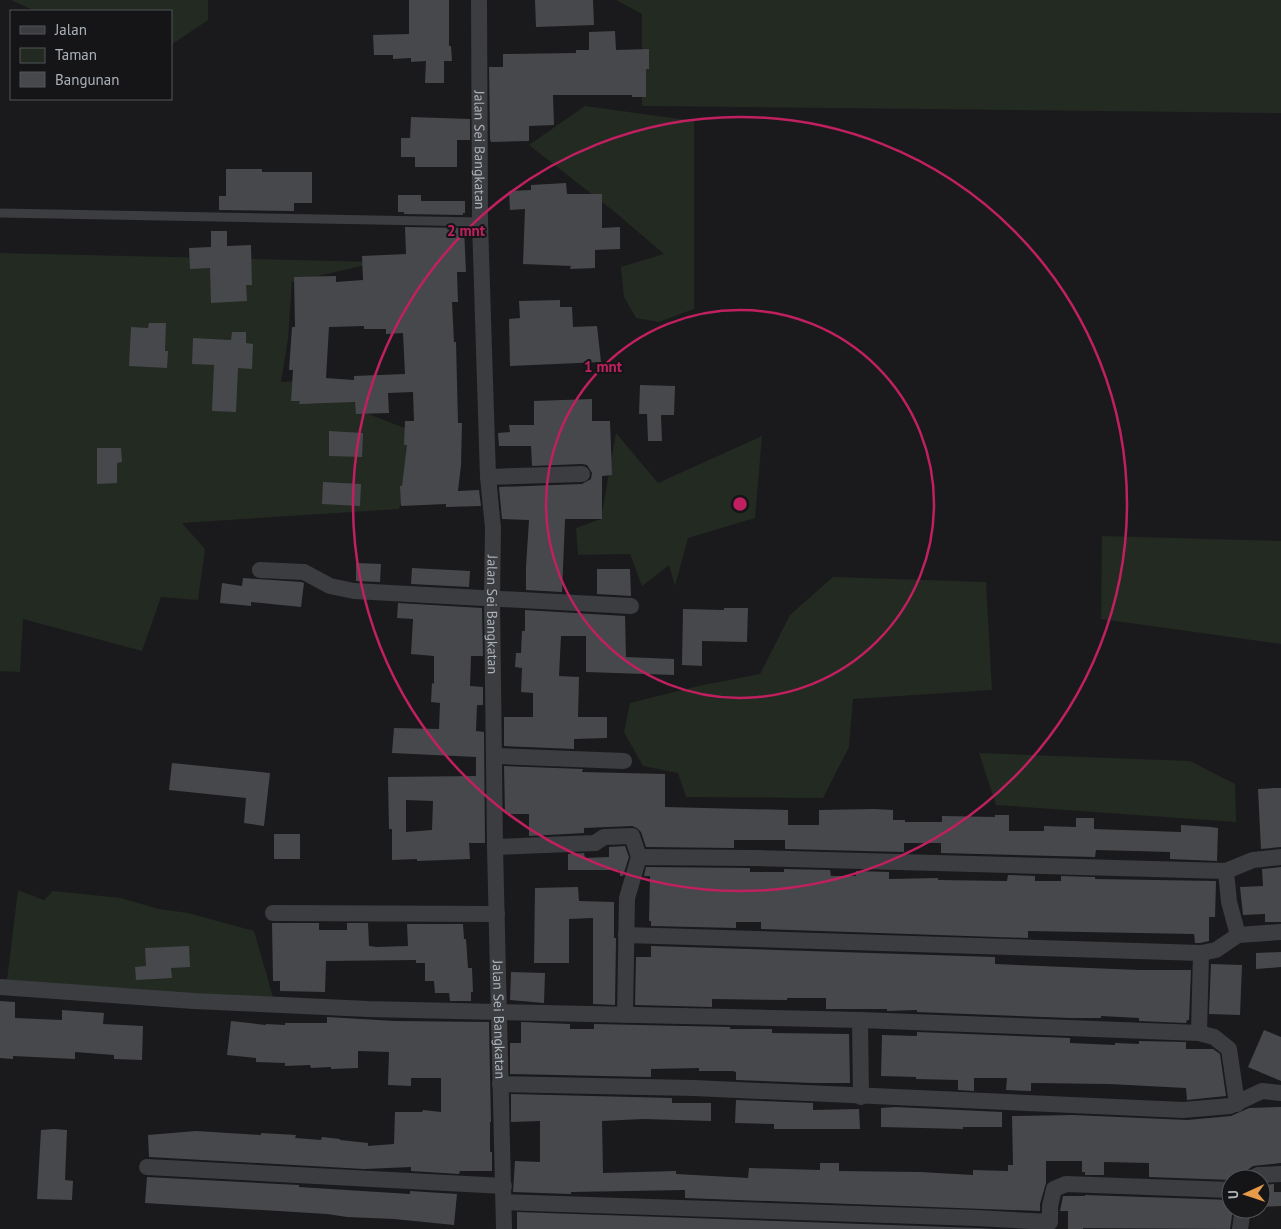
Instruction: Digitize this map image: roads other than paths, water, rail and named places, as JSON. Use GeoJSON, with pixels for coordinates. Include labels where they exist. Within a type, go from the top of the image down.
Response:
{"type":"FeatureCollection","features":[{"type":"Feature","properties":{"kind":"street","name":"Jalan Sei Bangkatan"},"geometry":{"type":"LineString","coordinates":[[479,0],[480,222],[488,477],[493,528],[494,756],[504,1229]]}},
{"type":"Feature","properties":{"kind":"street"},"geometry":{"type":"LineString","coordinates":[[488,477],[582,474]]}},
{"type":"Feature","properties":{"kind":"street"},"geometry":{"type":"LineString","coordinates":[[260,570],[304,572],[330,586],[354,591],[631,606]]}},
{"type":"Feature","properties":{"kind":"street"},"geometry":{"type":"LineString","coordinates":[[494,756],[624,761]]}},
{"type":"Feature","properties":{"kind":"street"},"geometry":{"type":"LineString","coordinates":[[496,846],[595,843],[604,837],[632,836],[639,857],[627,898],[625,1015]]}},
{"type":"Feature","properties":{"kind":"street"},"geometry":{"type":"LineString","coordinates":[[639,857],[754,858],[1226,871],[1253,860],[1281,857]]}},
{"type":"Feature","properties":{"kind":"street"},"geometry":{"type":"LineString","coordinates":[[1226,871],[1229,902],[1238,935]]}},
{"type":"Feature","properties":{"kind":"street"},"geometry":{"type":"LineString","coordinates":[[274,913],[497,914]]}},
{"type":"Feature","properties":{"kind":"street"},"geometry":{"type":"LineString","coordinates":[[626,935],[1201,953],[1216,950],[1238,935],[1281,932]]}},
{"type":"Feature","properties":{"kind":"street"},"geometry":{"type":"LineString","coordinates":[[1199,1033],[1201,953]]}},
{"type":"Feature","properties":{"kind":"street"},"geometry":{"type":"LineString","coordinates":[[0,988],[203,1001],[377,1009],[860,1020],[1199,1033],[1214,1036],[1229,1050],[1237,1104]]}},
{"type":"Feature","properties":{"kind":"street"},"geometry":{"type":"LineString","coordinates":[[860,1020],[862,1097]]}},
{"type":"Feature","properties":{"kind":"street"},"geometry":{"type":"LineString","coordinates":[[500,1084],[694,1088],[1183,1110],[1237,1104],[1262,1091],[1281,1093]]}},
{"type":"Feature","properties":{"kind":"street"},"geometry":{"type":"LineString","coordinates":[[147,1167],[504,1194],[977,1218],[1050,1226],[1050,1206],[1054,1189],[1059,1185],[1221,1190]]}},
{"type":"Feature","properties":{"kind":"lane"},"geometry":{"type":"LineString","coordinates":[[0,213],[480,222]]}}]}
